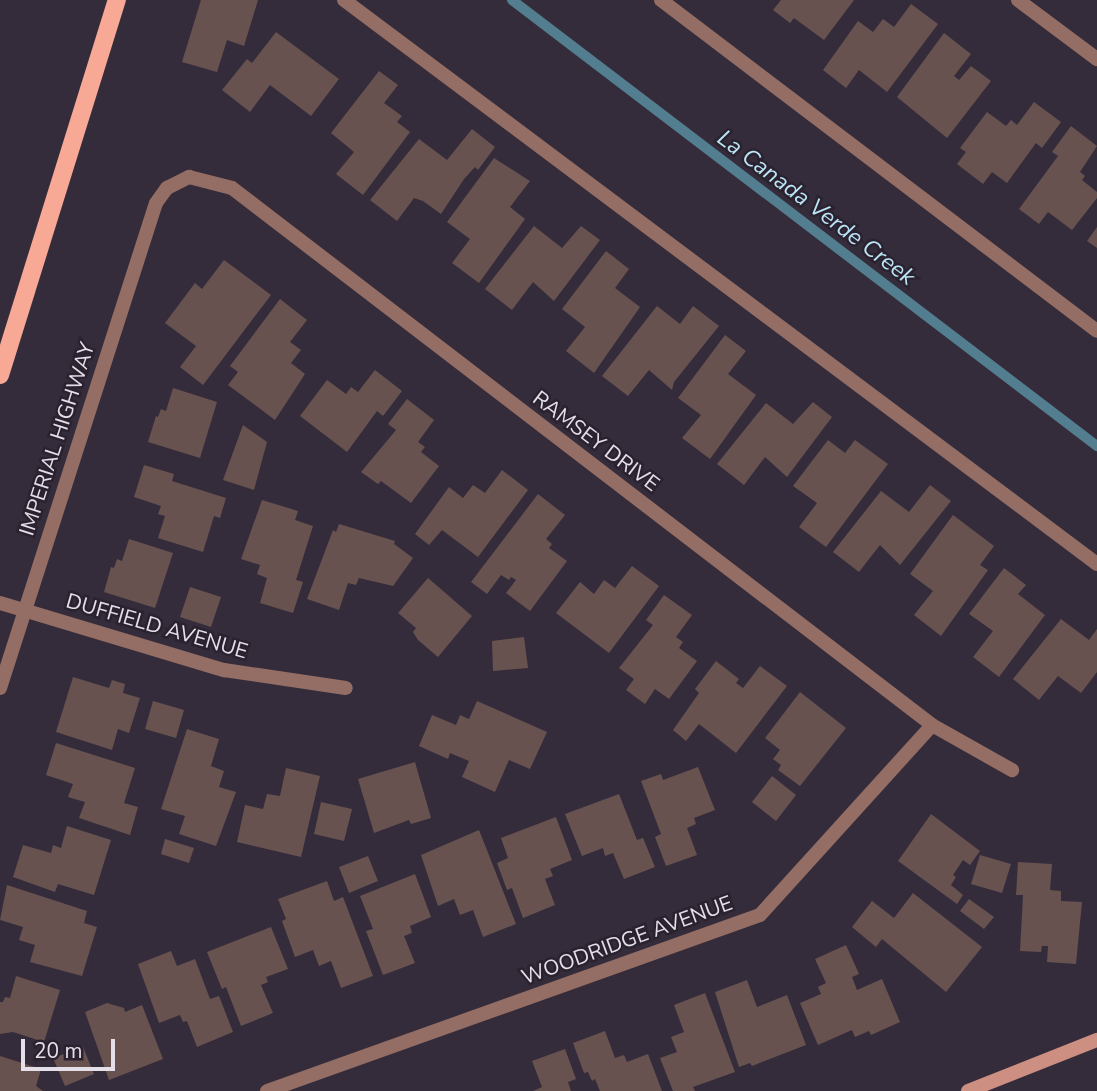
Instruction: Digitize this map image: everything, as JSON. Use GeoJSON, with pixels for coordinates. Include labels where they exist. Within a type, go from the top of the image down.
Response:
{"type":"FeatureCollection","features":[{"type":"Feature","properties":{"kind":"main road"},"geometry":{"type":"LineString","coordinates":[[0,374],[117,0]]}},
{"type":"Feature","properties":{"kind":"main road"},"geometry":{"type":"LineString","coordinates":[[968,1091],[1097,1040]]}},
{"type":"Feature","properties":{"kind":"street"},"geometry":{"type":"LineString","coordinates":[[344,0],[1097,564]]}},
{"type":"Feature","properties":{"kind":"street"},"geometry":{"type":"LineString","coordinates":[[661,0],[1097,331]]}},
{"type":"Feature","properties":{"kind":"street"},"geometry":{"type":"LineString","coordinates":[[1018,0],[1097,59]]}},
{"type":"Feature","properties":{"kind":"street","name":"RAMSEY DRIVE"},"geometry":{"type":"LineString","coordinates":[[156,203],[167,188],[189,177],[232,188],[932,724],[1012,770]]}},
{"type":"Feature","properties":{"kind":"street","name":"IMPERIAL HIGHWAY"},"geometry":{"type":"LineString","coordinates":[[0,688],[156,203]]}},
{"type":"Feature","properties":{"kind":"street","name":"DUFFIELD AVENUE"},"geometry":{"type":"LineString","coordinates":[[0,603],[224,670],[346,688]]}},
{"type":"Feature","properties":{"kind":"street","name":"WOODRIDGE AVENUE"},"geometry":{"type":"LineString","coordinates":[[267,1091],[760,915],[932,724]]}},
{"type":"Feature","properties":{"kind":"building"},"geometry":{"type":"Polygon","coordinates":[[[201,0],[258,0],[244,46],[227,40],[217,72],[182,62],[201,0]]]}},
{"type":"Feature","properties":{"kind":"building"},"geometry":{"type":"Polygon","coordinates":[[[781,0],[854,0],[824,40],[794,18],[790,23],[773,10],[781,0]]]}},
{"type":"Feature","properties":{"kind":"building"},"geometry":{"type":"Polygon","coordinates":[[[911,4],[938,24],[887,92],[859,70],[846,88],[823,70],[858,21],[873,32],[883,19],[894,27],[911,4]]]}},
{"type":"Feature","properties":{"kind":"building"},"geometry":{"type":"Polygon","coordinates":[[[276,32],[339,79],[311,116],[270,85],[250,112],[222,90],[247,59],[252,63],[276,32]]]}},
{"type":"Feature","properties":{"kind":"building"},"geometry":{"type":"Polygon","coordinates":[[[944,33],[971,54],[954,76],[959,80],[971,66],[991,81],[947,138],[897,97],[944,33]]]}},
{"type":"Feature","properties":{"kind":"building"},"geometry":{"type":"Polygon","coordinates":[[[379,71],[398,85],[384,103],[402,116],[397,122],[410,132],[363,195],[336,174],[354,152],[331,133],[379,71]]]}},
{"type":"Feature","properties":{"kind":"building"},"geometry":{"type":"Polygon","coordinates":[[[1034,102],[1061,122],[1042,148],[1036,143],[1007,183],[992,172],[983,184],[957,164],[966,152],[960,148],[987,112],[1006,126],[1011,120],[1017,125],[1034,102]]]}},
{"type":"Feature","properties":{"kind":"building"},"geometry":{"type":"Polygon","coordinates":[[[1071,126],[1097,146],[1080,172],[1085,176],[1082,180],[1097,192],[1097,198],[1072,230],[1048,212],[1039,224],[1019,209],[1058,156],[1052,152],[1071,126]]]}},
{"type":"Feature","properties":{"kind":"building"},"geometry":{"type":"Polygon","coordinates":[[[472,129],[495,147],[478,170],[475,167],[464,179],[441,214],[414,198],[397,221],[370,200],[419,139],[447,160],[472,129]]]}},
{"type":"Feature","properties":{"kind":"building"},"geometry":{"type":"Polygon","coordinates":[[[494,158],[530,181],[510,207],[525,219],[479,283],[452,263],[470,239],[447,222],[494,158]]]}},
{"type":"Feature","properties":{"kind":"building"},"geometry":{"type":"Polygon","coordinates":[[[534,226],[562,248],[581,226],[600,240],[554,301],[533,282],[512,310],[485,289],[534,226]]]}},
{"type":"Feature","properties":{"kind":"building"},"geometry":{"type":"Polygon","coordinates":[[[1097,227],[1097,248],[1087,241],[1097,227]]]}},
{"type":"Feature","properties":{"kind":"building"},"geometry":{"type":"Polygon","coordinates":[[[606,251],[629,269],[615,288],[640,307],[594,373],[566,351],[585,327],[562,309],[606,251]]]}},
{"type":"Feature","properties":{"kind":"building"},"geometry":{"type":"Polygon","coordinates":[[[224,260],[271,295],[203,385],[180,367],[196,346],[165,323],[195,283],[202,289],[224,260]]]}},
{"type":"Feature","properties":{"kind":"building"},"geometry":{"type":"Polygon","coordinates":[[[280,299],[307,320],[290,342],[301,350],[291,363],[305,374],[275,420],[228,385],[238,372],[230,366],[280,299]]]}},
{"type":"Feature","properties":{"kind":"building"},"geometry":{"type":"Polygon","coordinates":[[[657,306],[680,324],[693,306],[719,326],[674,382],[672,390],[649,370],[628,396],[602,376],[657,306]]]}},
{"type":"Feature","properties":{"kind":"building"},"geometry":{"type":"Polygon","coordinates":[[[725,335],[746,351],[728,374],[756,395],[710,459],[682,438],[701,415],[678,398],[725,335]]]}},
{"type":"Feature","properties":{"kind":"building"},"geometry":{"type":"Polygon","coordinates":[[[375,370],[402,391],[383,416],[377,411],[347,452],[300,416],[327,380],[346,394],[351,387],[358,392],[375,370]]]}},
{"type":"Feature","properties":{"kind":"building"},"geometry":{"type":"Polygon","coordinates":[[[173,388],[217,402],[200,458],[148,442],[156,416],[158,417],[161,409],[166,411],[173,388]]]}},
{"type":"Feature","properties":{"kind":"building"},"geometry":{"type":"Polygon","coordinates":[[[407,399],[434,420],[418,442],[425,447],[421,452],[439,466],[411,503],[381,481],[378,484],[361,472],[396,430],[388,424],[407,399]]]}},
{"type":"Feature","properties":{"kind":"building"},"geometry":{"type":"Polygon","coordinates":[[[813,402],[832,417],[787,477],[765,457],[744,485],[717,464],[766,403],[793,424],[813,402]]]}},
{"type":"Feature","properties":{"kind":"building"},"geometry":{"type":"Polygon","coordinates":[[[243,425],[267,442],[254,490],[223,480],[243,425]]]}},
{"type":"Feature","properties":{"kind":"building"},"geometry":{"type":"Polygon","coordinates":[[[828,440],[845,453],[855,440],[888,464],[826,547],[799,527],[817,503],[793,486],[828,440]]]}},
{"type":"Feature","properties":{"kind":"building"},"geometry":{"type":"Polygon","coordinates":[[[144,465],[174,474],[172,481],[226,498],[220,518],[214,516],[203,552],[158,538],[165,516],[158,514],[161,506],[134,497],[144,465]]]}},
{"type":"Feature","properties":{"kind":"building"},"geometry":{"type":"Polygon","coordinates":[[[502,470],[528,490],[478,557],[442,530],[429,545],[415,534],[449,487],[463,498],[473,485],[485,493],[502,470]]]}},
{"type":"Feature","properties":{"kind":"building"},"geometry":{"type":"Polygon","coordinates":[[[930,485],[951,501],[900,565],[880,545],[859,572],[833,552],[881,491],[909,512],[930,485]]]}},
{"type":"Feature","properties":{"kind":"building"},"geometry":{"type":"Polygon","coordinates":[[[538,494],[565,515],[546,539],[552,544],[549,548],[567,561],[530,611],[506,593],[516,580],[511,577],[509,580],[501,575],[487,594],[471,582],[538,494]]]}},
{"type":"Feature","properties":{"kind":"building"},"geometry":{"type":"Polygon","coordinates":[[[262,500],[298,511],[295,520],[313,526],[296,580],[303,582],[293,613],[260,603],[267,578],[257,574],[260,565],[241,559],[262,500]]]}},
{"type":"Feature","properties":{"kind":"building"},"geometry":{"type":"Polygon","coordinates":[[[953,515],[994,546],[980,565],[988,570],[941,636],[914,615],[933,591],[910,574],[953,515]]]}},
{"type":"Feature","properties":{"kind":"building"},"geometry":{"type":"Polygon","coordinates":[[[339,524],[395,541],[394,544],[413,558],[393,586],[359,578],[356,585],[348,583],[339,610],[307,599],[333,530],[336,532],[339,524]]]}},
{"type":"Feature","properties":{"kind":"building"},"geometry":{"type":"Polygon","coordinates":[[[129,539],[173,553],[155,608],[104,592],[111,567],[114,568],[117,559],[122,561],[129,539]]]}},
{"type":"Feature","properties":{"kind":"building"},"geometry":{"type":"Polygon","coordinates":[[[632,566],[659,586],[609,653],[556,613],[580,582],[594,594],[604,580],[615,588],[632,566]]]}},
{"type":"Feature","properties":{"kind":"building"},"geometry":{"type":"Polygon","coordinates":[[[1004,568],[1026,585],[1018,594],[1045,615],[999,677],[973,657],[993,631],[969,614],[1004,568]]]}},
{"type":"Feature","properties":{"kind":"building"},"geometry":{"type":"Polygon","coordinates":[[[428,578],[472,616],[438,657],[418,640],[413,632],[416,628],[398,613],[428,578]]]}},
{"type":"Feature","properties":{"kind":"building"},"geometry":{"type":"Polygon","coordinates":[[[190,587],[221,597],[211,627],[180,617],[190,587]]]}},
{"type":"Feature","properties":{"kind":"building"},"geometry":{"type":"Polygon","coordinates":[[[664,595],[692,615],[676,637],[683,642],[679,648],[697,661],[669,699],[655,689],[645,704],[626,690],[634,679],[619,668],[653,625],[646,620],[664,595]]]}},
{"type":"Feature","properties":{"kind":"building"},"geometry":{"type":"Polygon","coordinates":[[[1061,619],[1089,640],[1097,629],[1097,672],[1081,693],[1058,676],[1039,700],[1013,679],[1061,619]]]}},
{"type":"Feature","properties":{"kind":"building"},"geometry":{"type":"Polygon","coordinates":[[[524,637],[528,668],[493,671],[492,641],[524,637]]]}},
{"type":"Feature","properties":{"kind":"building"},"geometry":{"type":"Polygon","coordinates":[[[716,661],[739,679],[736,683],[743,688],[760,666],[787,686],[736,753],[699,724],[686,741],[673,730],[699,693],[695,689],[716,661]]]}},
{"type":"Feature","properties":{"kind":"building"},"geometry":{"type":"Polygon","coordinates":[[[73,677],[109,688],[112,680],[125,684],[123,693],[140,698],[129,733],[118,729],[112,750],[56,732],[73,677]]]}},
{"type":"Feature","properties":{"kind":"building"},"geometry":{"type":"Polygon","coordinates":[[[800,692],[846,728],[800,786],[778,770],[781,765],[773,759],[780,750],[765,738],[800,692]]]}},
{"type":"Feature","properties":{"kind":"building"},"geometry":{"type":"Polygon","coordinates":[[[153,701],[184,710],[176,738],[145,729],[153,701]]]}},
{"type":"Feature","properties":{"kind":"building"},"geometry":{"type":"Polygon","coordinates":[[[477,701],[547,732],[530,769],[509,760],[495,792],[462,777],[469,761],[450,753],[448,759],[419,746],[432,715],[456,725],[460,715],[469,719],[477,701]]]}},
{"type":"Feature","properties":{"kind":"building"},"geometry":{"type":"Polygon","coordinates":[[[187,729],[219,739],[211,766],[224,771],[219,787],[236,792],[216,846],[179,834],[185,816],[161,809],[187,729]]]}},
{"type":"Feature","properties":{"kind":"building"},"geometry":{"type":"Polygon","coordinates":[[[56,743],[135,768],[124,803],[138,807],[130,835],[79,818],[85,802],[68,797],[73,784],[46,775],[56,743]]]}},
{"type":"Feature","properties":{"kind":"building"},"geometry":{"type":"Polygon","coordinates":[[[415,762],[431,818],[411,824],[409,820],[374,833],[358,779],[415,762]]]}},
{"type":"Feature","properties":{"kind":"building"},"geometry":{"type":"Polygon","coordinates":[[[698,767],[715,810],[694,818],[696,824],[687,828],[697,855],[666,866],[655,837],[661,834],[641,781],[661,774],[663,780],[698,767]]]}},
{"type":"Feature","properties":{"kind":"building"},"geometry":{"type":"Polygon","coordinates":[[[286,768],[320,776],[301,857],[237,842],[245,805],[263,809],[267,794],[280,796],[286,768]]]}},
{"type":"Feature","properties":{"kind":"building"},"geometry":{"type":"Polygon","coordinates":[[[772,776],[796,795],[776,821],[752,802],[772,776]]]}},
{"type":"Feature","properties":{"kind":"building"},"geometry":{"type":"Polygon","coordinates":[[[619,794],[637,840],[643,838],[655,867],[624,879],[613,853],[605,856],[603,848],[582,856],[565,814],[619,794]]]}},
{"type":"Feature","properties":{"kind":"building"},"geometry":{"type":"Polygon","coordinates":[[[321,802],[352,809],[344,841],[314,834],[321,802]]]}},
{"type":"Feature","properties":{"kind":"building"},"geometry":{"type":"Polygon","coordinates":[[[931,814],[980,851],[970,865],[963,860],[953,875],[956,877],[951,885],[963,895],[957,904],[898,861],[931,814]]]}},
{"type":"Feature","properties":{"kind":"building"},"geometry":{"type":"Polygon","coordinates":[[[556,817],[572,860],[550,869],[553,876],[545,879],[555,905],[523,918],[512,888],[507,890],[497,863],[508,858],[501,838],[556,817]]]}},
{"type":"Feature","properties":{"kind":"building"},"geometry":{"type":"Polygon","coordinates":[[[67,826],[111,840],[94,895],[58,884],[55,892],[13,877],[23,845],[51,853],[53,845],[61,848],[67,826]]]}},
{"type":"Feature","properties":{"kind":"building"},"geometry":{"type":"Polygon","coordinates":[[[479,830],[516,924],[483,937],[473,910],[460,915],[454,899],[438,906],[421,855],[479,830]]]}},
{"type":"Feature","properties":{"kind":"building"},"geometry":{"type":"Polygon","coordinates":[[[165,839],[194,848],[189,863],[161,854],[165,839]]]}},
{"type":"Feature","properties":{"kind":"building"},"geometry":{"type":"Polygon","coordinates":[[[980,855],[1011,864],[1002,893],[971,884],[980,855]]]}},
{"type":"Feature","properties":{"kind":"building"},"geometry":{"type":"Polygon","coordinates":[[[368,856],[378,881],[349,893],[339,867],[368,856]]]}},
{"type":"Feature","properties":{"kind":"building"},"geometry":{"type":"Polygon","coordinates":[[[1018,862],[1052,864],[1050,890],[1061,891],[1061,901],[1082,902],[1076,964],[1047,962],[1048,946],[1042,946],[1041,952],[1020,951],[1023,895],[1016,895],[1018,862]]]}},
{"type":"Feature","properties":{"kind":"building"},"geometry":{"type":"Polygon","coordinates":[[[415,874],[431,917],[410,926],[412,933],[404,936],[415,963],[383,975],[366,931],[373,929],[360,896],[415,874]]]}},
{"type":"Feature","properties":{"kind":"building"},"geometry":{"type":"Polygon","coordinates":[[[327,881],[334,901],[343,897],[373,976],[341,988],[331,961],[319,966],[313,950],[295,957],[282,921],[286,919],[278,899],[327,881]]]}},
{"type":"Feature","properties":{"kind":"building"},"geometry":{"type":"Polygon","coordinates":[[[7,885],[87,911],[84,923],[97,927],[82,976],[30,962],[35,945],[19,940],[23,927],[0,920],[7,885]]]}},
{"type":"Feature","properties":{"kind":"building"},"geometry":{"type":"Polygon","coordinates":[[[913,893],[982,947],[946,992],[882,939],[876,947],[852,927],[872,901],[894,918],[913,893]]]}},
{"type":"Feature","properties":{"kind":"building"},"geometry":{"type":"Polygon","coordinates":[[[969,899],[994,917],[984,929],[960,911],[969,899]]]}},
{"type":"Feature","properties":{"kind":"building"},"geometry":{"type":"Polygon","coordinates":[[[271,927],[288,969],[266,977],[268,982],[261,985],[273,1013],[241,1026],[226,987],[222,989],[207,952],[271,927]]]}},
{"type":"Feature","properties":{"kind":"building"},"geometry":{"type":"Polygon","coordinates":[[[846,945],[859,974],[852,977],[857,990],[882,979],[900,1022],[871,1035],[869,1031],[855,1037],[852,1030],[818,1045],[800,1003],[821,994],[818,987],[826,983],[815,959],[846,945]]]}},
{"type":"Feature","properties":{"kind":"building"},"geometry":{"type":"Polygon","coordinates":[[[171,951],[177,966],[195,959],[210,999],[219,996],[233,1032],[197,1047],[187,1021],[183,1022],[180,1015],[159,1023],[138,964],[171,951]]]}},
{"type":"Feature","properties":{"kind":"building"},"geometry":{"type":"Polygon","coordinates":[[[16,976],[60,990],[44,1042],[13,1032],[0,1034],[0,1002],[3,1002],[5,997],[10,998],[16,976]]]}},
{"type":"Feature","properties":{"kind":"building"},"geometry":{"type":"Polygon","coordinates":[[[747,980],[757,1007],[787,995],[806,1045],[752,1066],[750,1063],[739,1067],[715,992],[747,980]]]}},
{"type":"Feature","properties":{"kind":"building"},"geometry":{"type":"Polygon","coordinates":[[[705,993],[735,1072],[693,1087],[695,1091],[673,1091],[660,1058],[677,1052],[671,1037],[684,1032],[674,1005],[705,993]]]}},
{"type":"Feature","properties":{"kind":"building"},"geometry":{"type":"Polygon","coordinates":[[[107,1003],[124,1008],[125,1012],[142,1005],[163,1059],[109,1080],[85,1012],[107,1003]]]}},
{"type":"Feature","properties":{"kind":"building"},"geometry":{"type":"Polygon","coordinates":[[[605,1031],[615,1058],[624,1055],[627,1062],[648,1054],[662,1091],[600,1091],[595,1079],[592,1081],[588,1072],[584,1073],[573,1043],[605,1031]]]}},
{"type":"Feature","properties":{"kind":"building"},"geometry":{"type":"Polygon","coordinates":[[[83,1047],[94,1074],[65,1086],[53,1058],[83,1047]]]}},
{"type":"Feature","properties":{"kind":"building"},"geometry":{"type":"Polygon","coordinates":[[[565,1049],[576,1079],[568,1082],[571,1091],[533,1091],[542,1087],[532,1061],[565,1049]]]}},
{"type":"Feature","properties":{"kind":"building"},"geometry":{"type":"Polygon","coordinates":[[[0,1056],[41,1069],[36,1086],[43,1091],[0,1091],[0,1056]]]}},
{"type":"Feature","properties":{"kind":"waterway","name":"La Canada Verde Creek"},"geometry":{"type":"LineString","coordinates":[[512,0],[1097,446]]}}]}
